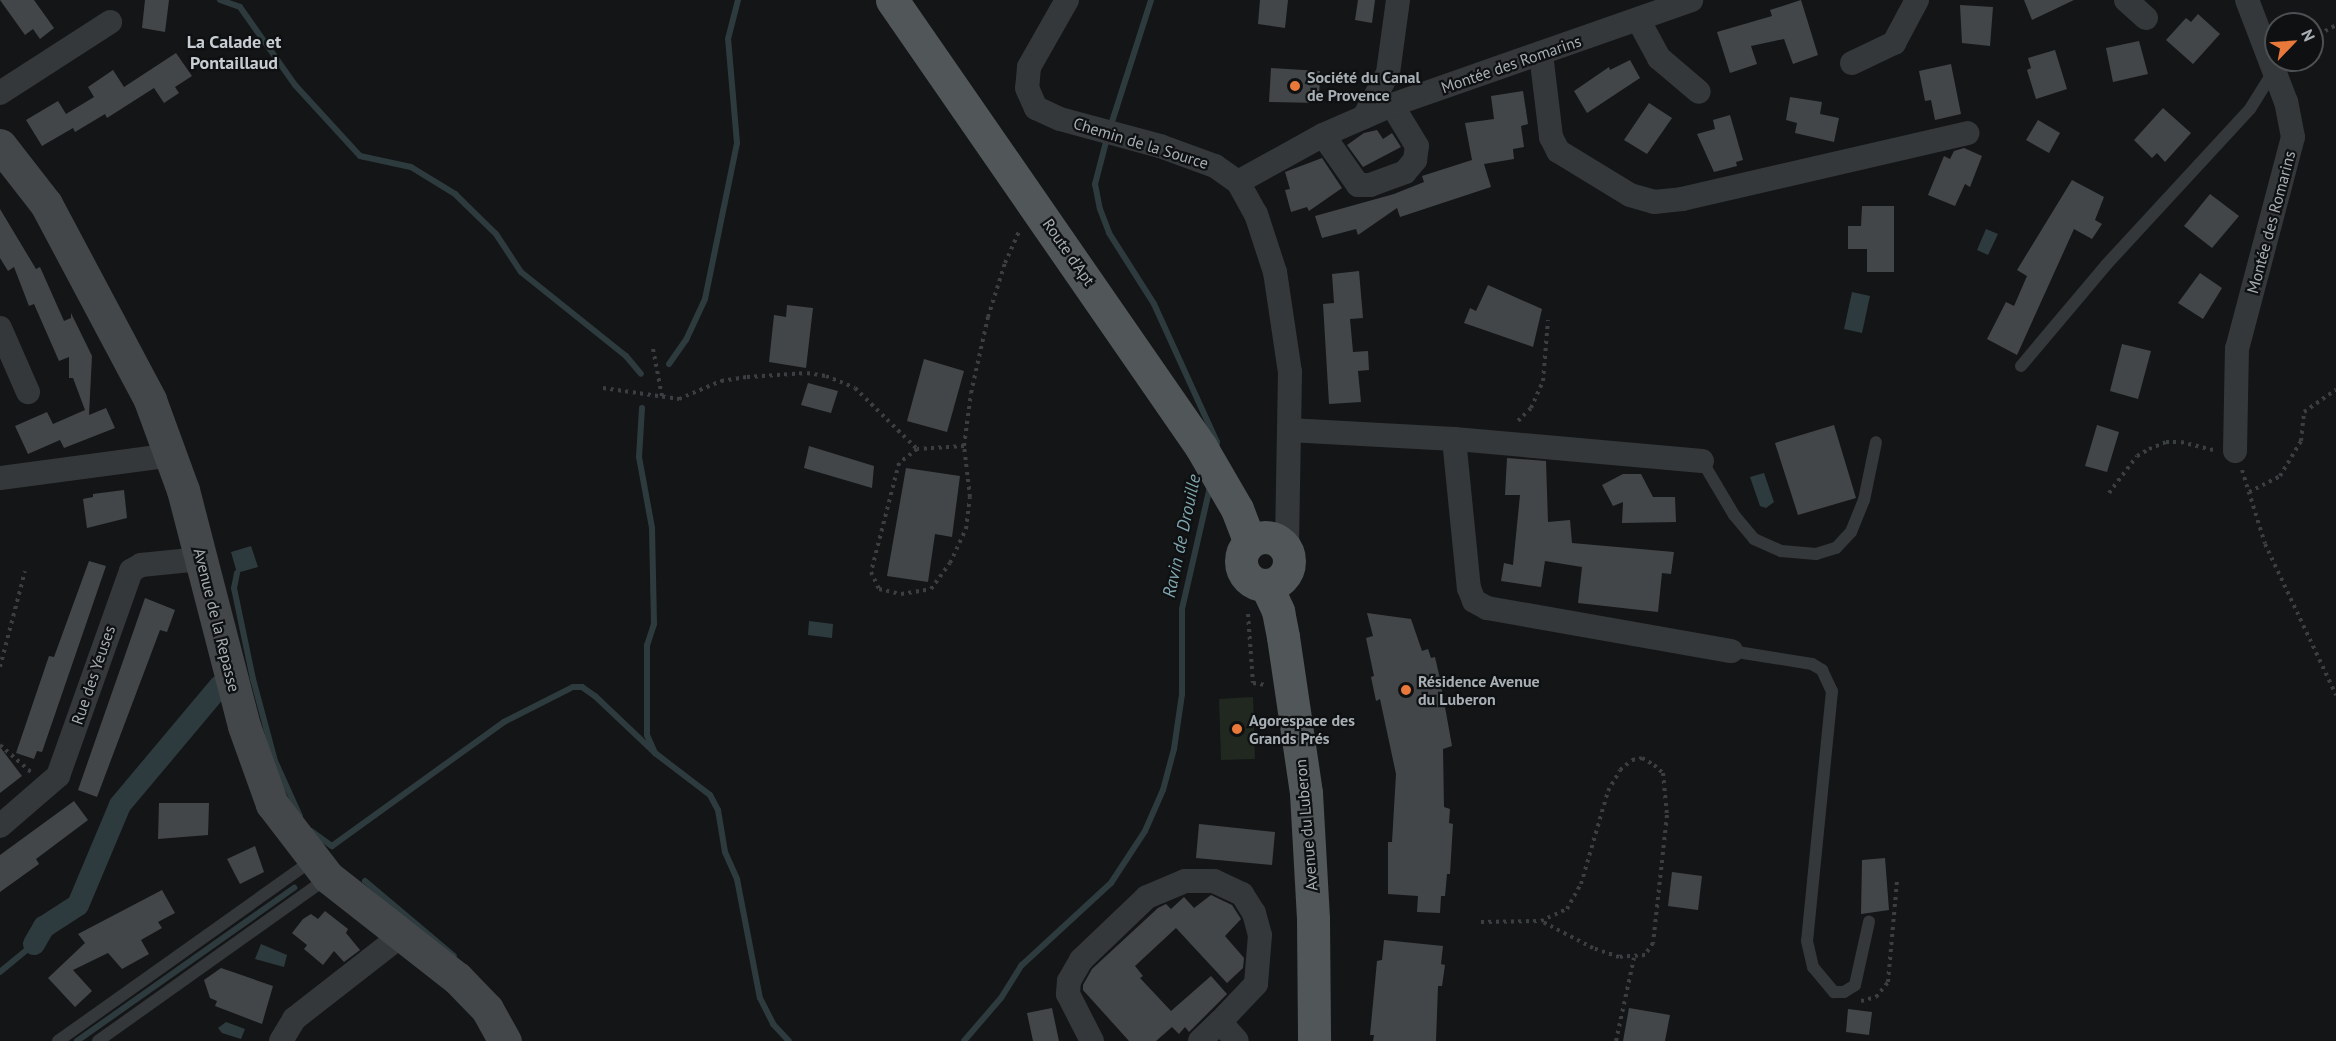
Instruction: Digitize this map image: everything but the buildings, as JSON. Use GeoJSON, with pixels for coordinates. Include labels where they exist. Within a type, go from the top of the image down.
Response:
{"type":"FeatureCollection","features":[{"type":"Feature","properties":{"kind":"main road","name":"Route d'Apt"},"geometry":{"type":"LineString","coordinates":[[892,0],[1034,202],[1201,447],[1232,501],[1273,557]]}},
{"type":"Feature","properties":{"kind":"main road","name":"Avenue du Luberon"},"geometry":{"type":"LineString","coordinates":[[1273,557],[1307,803],[1313,919],[1314,1041]]}},
{"type":"Feature","properties":{"kind":"street","name":"Chemin de la Source"},"geometry":{"type":"LineString","coordinates":[[1067,0],[1032,60],[1027,88],[1036,108],[1060,119],[1160,146],[1215,166],[1238,182],[1256,214],[1275,273],[1290,372],[1289,430],[1273,557]]}},
{"type":"Feature","properties":{"kind":"street"},"geometry":{"type":"LineString","coordinates":[[1364,117],[1388,73],[1398,0]]}},
{"type":"Feature","properties":{"kind":"street","name":"Montée des Romarins"},"geometry":{"type":"LineString","coordinates":[[1238,182],[1323,135],[1392,105],[1639,21],[1691,0]]}},
{"type":"Feature","properties":{"kind":"street"},"geometry":{"type":"LineString","coordinates":[[1852,63],[1894,43],[1917,0]]}},
{"type":"Feature","properties":{"kind":"street"},"geometry":{"type":"LineString","coordinates":[[2126,0],[2146,18]]}},
{"type":"Feature","properties":{"kind":"street","name":"Montée des Romarins"},"geometry":{"type":"LineString","coordinates":[[2247,0],[2264,47]]}},
{"type":"Feature","properties":{"kind":"street"},"geometry":{"type":"LineString","coordinates":[[1639,21],[1659,58],[1699,92]]}},
{"type":"Feature","properties":{"kind":"street"},"geometry":{"type":"LineString","coordinates":[[0,93],[110,22]]}},
{"type":"Feature","properties":{"kind":"street"},"geometry":{"type":"LineString","coordinates":[[1541,54],[1551,137],[1558,151],[1630,195],[1654,202],[1682,199],[1967,133]]}},
{"type":"Feature","properties":{"kind":"street","name":"Montée des Romarins"},"geometry":{"type":"LineString","coordinates":[[2235,451],[2237,349],[2293,137],[2292,121],[2273,72]]}},
{"type":"Feature","properties":{"kind":"street"},"geometry":{"type":"LineString","coordinates":[[1323,135],[1358,184],[1370,185],[1396,176],[1410,168],[1417,150],[1392,105]]}},
{"type":"Feature","properties":{"kind":"street","name":"Avenue de la Repasse"},"geometry":{"type":"LineString","coordinates":[[0,145],[35,187],[97,295],[138,374],[172,455],[262,784],[286,826],[321,868],[473,993],[505,1041]]}},
{"type":"Feature","properties":{"kind":"street"},"geometry":{"type":"LineString","coordinates":[[0,328],[28,392]]}},
{"type":"Feature","properties":{"kind":"street"},"geometry":{"type":"LineString","coordinates":[[1289,430],[1455,439],[1702,461]]}},
{"type":"Feature","properties":{"kind":"street"},"geometry":{"type":"LineString","coordinates":[[1455,439],[1469,588],[1479,604],[1731,651]]}},
{"type":"Feature","properties":{"kind":"street"},"geometry":{"type":"LineString","coordinates":[[0,478],[172,455]]}},
{"type":"Feature","properties":{"kind":"street","name":"Rue des Yeuses"},"geometry":{"type":"LineString","coordinates":[[0,826],[49,787],[57,776],[131,571],[141,565],[201,559]]}},
{"type":"Feature","properties":{"kind":"street"},"geometry":{"type":"LineString","coordinates":[[1092,1041],[1068,994],[1069,981],[1081,960],[1139,903],[1185,881],[1223,883],[1242,894],[1254,913],[1260,935],[1256,984],[1200,1041]]}},
{"type":"Feature","properties":{"kind":"street"},"geometry":{"type":"LineString","coordinates":[[281,1041],[294,1019],[402,935]]}},
{"type":"Feature","properties":{"kind":"street"},"geometry":{"type":"LineString","coordinates":[[1220,1022],[1237,1041]]}},
{"type":"Feature","properties":{"kind":"lane"},"geometry":{"type":"LineString","coordinates":[[2021,366],[2106,265],[2250,109],[2273,72]]}},
{"type":"Feature","properties":{"kind":"lane"},"geometry":{"type":"LineString","coordinates":[[1702,461],[1734,515],[1754,539],[1781,551],[1816,554],[1836,548],[1851,532],[1864,500],[1876,442]]}},
{"type":"Feature","properties":{"kind":"lane"},"geometry":{"type":"LineString","coordinates":[[1731,651],[1812,664],[1822,670],[1833,691],[1807,941],[1813,967],[1834,992],[1844,992],[1855,985],[1869,922]]}},
{"type":"Feature","properties":{"kind":"lane"},"geometry":{"type":"LineString","coordinates":[[57,1041],[321,868]]}},
{"type":"Feature","properties":{"kind":"lane"},"geometry":{"type":"LineString","coordinates":[[98,1041],[321,868]]}},
{"type":"Feature","properties":{"kind":"path"},"geometry":{"type":"LineString","coordinates":[[964,446],[917,448],[899,463],[871,572],[879,589],[901,594],[931,589],[938,582],[966,529],[970,497],[964,446],[988,317],[1005,263],[1034,202]]}},
{"type":"Feature","properties":{"kind":"path"},"geometry":{"type":"LineString","coordinates":[[1515,423],[1531,408],[1543,381],[1548,320]]}},
{"type":"Feature","properties":{"kind":"path"},"geometry":{"type":"LineString","coordinates":[[653,349],[662,396]]}},
{"type":"Feature","properties":{"kind":"path"},"geometry":{"type":"LineString","coordinates":[[603,388],[679,399],[721,381],[807,373],[826,376],[855,388],[917,448]]}},
{"type":"Feature","properties":{"kind":"path"},"geometry":{"type":"LineString","coordinates":[[2249,492],[2280,476],[2301,441],[2304,412],[2336,390]]}},
{"type":"Feature","properties":{"kind":"path"},"geometry":{"type":"LineString","coordinates":[[2109,493],[2137,456],[2166,442],[2228,454],[2235,451],[2265,544],[2336,695]]}},
{"type":"Feature","properties":{"kind":"path"},"geometry":{"type":"LineString","coordinates":[[0,667],[25,571]]}},
{"type":"Feature","properties":{"kind":"path"},"geometry":{"type":"LineString","coordinates":[[0,745],[49,787]]}},
{"type":"Feature","properties":{"kind":"path"},"geometry":{"type":"LineString","coordinates":[[1481,922],[1541,921],[1593,948],[1634,958],[1645,955],[1653,943],[1667,815],[1663,773],[1642,758],[1632,760],[1620,770],[1608,791],[1575,901],[1541,921]]}},
{"type":"Feature","properties":{"kind":"path"},"geometry":{"type":"LineString","coordinates":[[1834,992],[1862,1002],[1883,990],[1890,968],[1896,880]]}},
{"type":"Feature","properties":{"kind":"path"},"geometry":{"type":"LineString","coordinates":[[1616,1041],[1634,958]]}},
{"type":"Feature","properties":{"kind":"shaded area"},"geometry":{"type":"Polygon","coordinates":[[[1986,229],[1998,234],[1988,255],[1977,250],[1986,229]]]}},
{"type":"Feature","properties":{"kind":"shaded area"},"geometry":{"type":"Polygon","coordinates":[[[1852,292],[1870,296],[1862,333],[1844,329],[1852,292]]]}},
{"type":"Feature","properties":{"kind":"shaded area"},"geometry":{"type":"Polygon","coordinates":[[[1764,473],[1774,502],[1766,508],[1760,506],[1750,477],[1764,473]]]}},
{"type":"Feature","properties":{"kind":"shaded area"},"geometry":{"type":"Polygon","coordinates":[[[251,546],[258,567],[237,573],[231,552],[251,546]]]}},
{"type":"Feature","properties":{"kind":"shaded area"},"geometry":{"type":"Polygon","coordinates":[[[809,621],[833,624],[832,638],[808,635],[809,621]]]}},
{"type":"Feature","properties":{"kind":"shaded area","name":"Agorespace des Grands Prés"},"geometry":{"type":"Polygon","coordinates":[[[1253,697],[1255,759],[1221,760],[1219,699],[1253,697]]]}},
{"type":"Feature","properties":{"kind":"shaded area"},"geometry":{"type":"Polygon","coordinates":[[[261,944],[287,955],[284,967],[255,959],[261,944]]]}},
{"type":"Feature","properties":{"kind":"shaded area"},"geometry":{"type":"Polygon","coordinates":[[[226,1022],[245,1029],[241,1039],[222,1033],[218,1028],[226,1022]]]}},
{"type":"Feature","properties":{"kind":"waterway"},"geometry":{"type":"LineString","coordinates":[[220,0],[240,7],[295,85],[360,156],[411,167],[455,194],[496,234],[521,272],[626,356],[641,374]]}},
{"type":"Feature","properties":{"kind":"waterway"},"geometry":{"type":"LineString","coordinates":[[669,364],[686,340],[705,299],[737,143],[728,39],[738,0]]}},
{"type":"Feature","properties":{"kind":"waterway","name":"Ravin de Drouille"},"geometry":{"type":"LineString","coordinates":[[1110,128],[1151,0]]}},
{"type":"Feature","properties":{"kind":"waterway","name":"Ravin de Drouille"},"geometry":{"type":"LineString","coordinates":[[1107,138],[1095,184],[1100,209],[1109,233],[1154,304],[1217,442],[1216,448]]}},
{"type":"Feature","properties":{"kind":"waterway"},"geometry":{"type":"LineString","coordinates":[[642,408],[639,457],[652,528],[654,624],[647,645],[647,735],[655,753],[710,795],[718,810],[725,852],[737,879],[760,998],[773,1024],[789,1041]]}},
{"type":"Feature","properties":{"kind":"waterway","name":"Ravin de Drouille"},"geometry":{"type":"LineString","coordinates":[[964,1041],[1001,998],[1022,965],[1111,883],[1145,831],[1163,790],[1174,749],[1182,694],[1182,609],[1210,487]]}},
{"type":"Feature","properties":{"kind":"waterway"},"geometry":{"type":"LineString","coordinates":[[237,573],[234,588],[253,679],[275,761],[300,816]]}},
{"type":"Feature","properties":{"kind":"waterway"},"geometry":{"type":"LineString","coordinates":[[34,944],[44,927],[78,905],[120,805],[220,686]]}},
{"type":"Feature","properties":{"kind":"waterway"},"geometry":{"type":"LineString","coordinates":[[311,831],[332,846],[504,722],[573,687],[582,687],[595,696],[655,753]]}},
{"type":"Feature","properties":{"kind":"waterway"},"geometry":{"type":"LineString","coordinates":[[365,881],[454,956]]}},
{"type":"Feature","properties":{"kind":"waterway"},"geometry":{"type":"LineString","coordinates":[[77,1041],[294,888]]}},
{"type":"Feature","properties":{"kind":"waterway"},"geometry":{"type":"LineString","coordinates":[[0,972],[34,944]]}},
{"type":"Feature","properties":{"kind":"place","name":"Société du Canal de Provence"},"geometry":{"type":"Point","coordinates":[1295,86]}},
{"type":"Feature","properties":{"kind":"place","name":"Résidence Avenue du Luberon"},"geometry":{"type":"Point","coordinates":[1406,690]}},
{"type":"Feature","properties":{"kind":"place","name":"Agorespace des Grands Prés"},"geometry":{"type":"Point","coordinates":[1237,729]}},
{"type":"Feature","properties":{"kind":"district","name":"La Calade et Pontaillaud"},"geometry":{"type":"Point","coordinates":[234,53]}}]}
